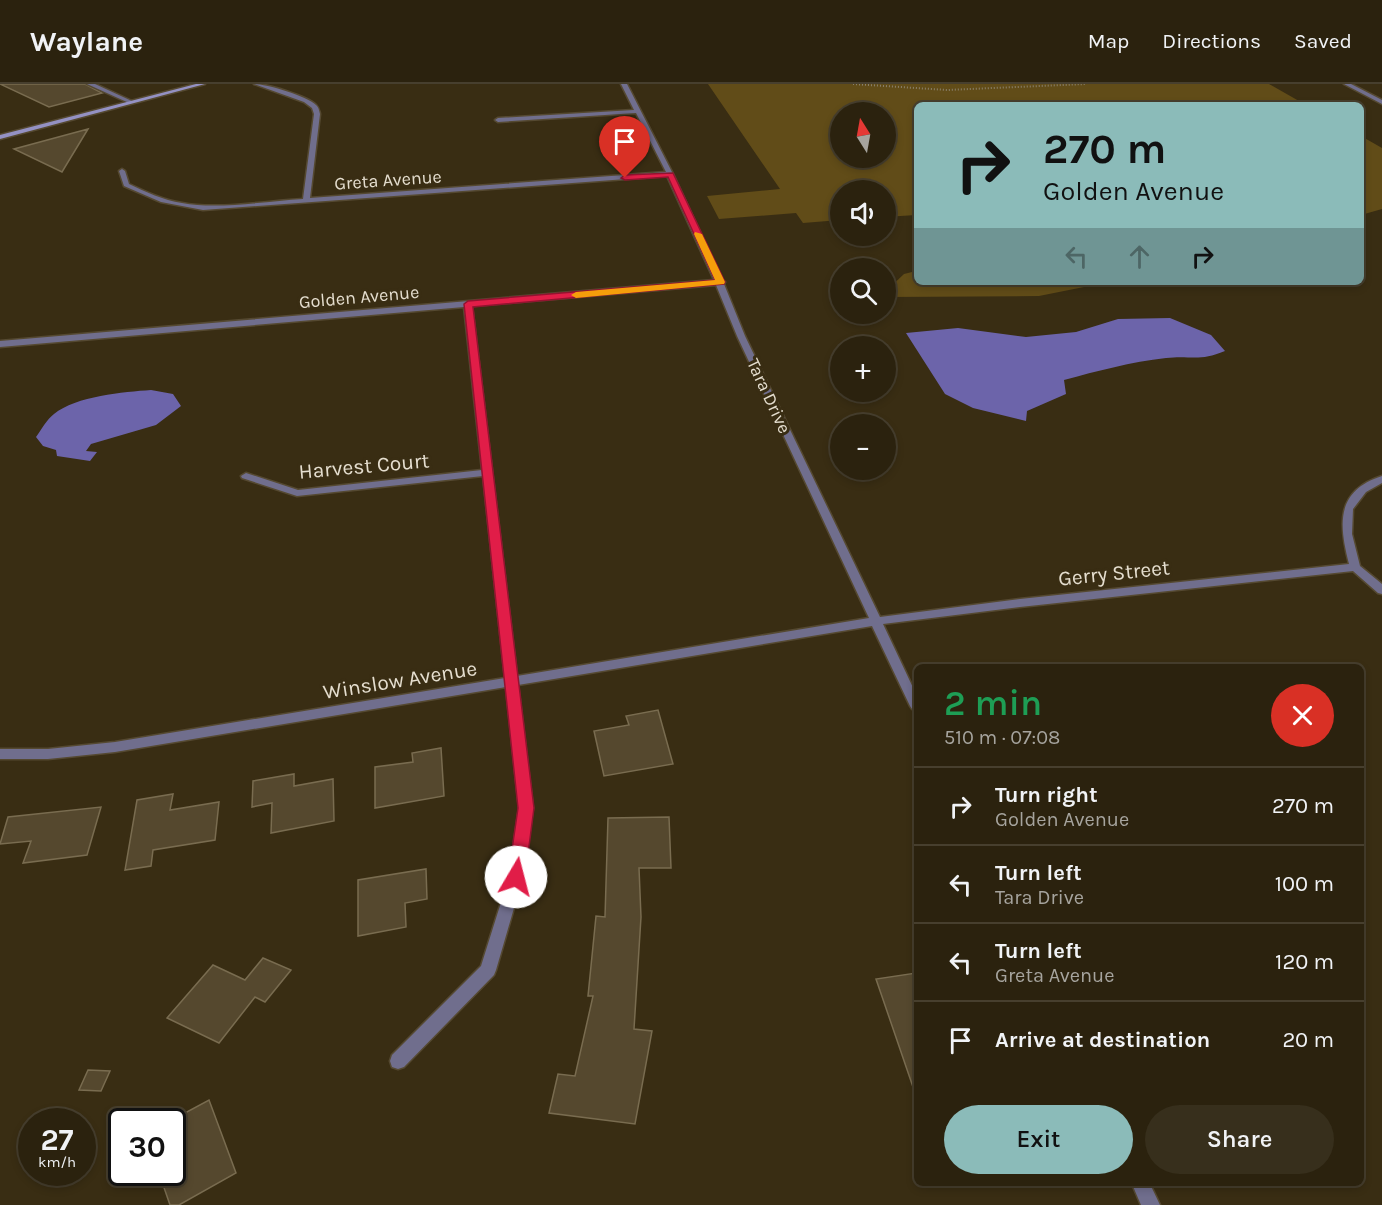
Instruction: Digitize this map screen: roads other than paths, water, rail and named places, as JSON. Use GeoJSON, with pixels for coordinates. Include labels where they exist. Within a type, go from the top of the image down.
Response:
{"type":"FeatureCollection","features":[{"type":"Feature","properties":{"kind":"street"},"geometry":{"type":"LineString","coordinates":[[90,84],[131,102]]}},
{"type":"Feature","properties":{"kind":"street"},"geometry":{"type":"LineString","coordinates":[[0,137],[202,84]]}},
{"type":"Feature","properties":{"kind":"street"},"geometry":{"type":"LineString","coordinates":[[258,84],[306,101],[315,107],[317,114],[306,201]]}},
{"type":"Feature","properties":{"kind":"street","name":"Tara Drive"},"geometry":{"type":"LineString","coordinates":[[624,84],[721,282],[741,336],[914,702]]}},
{"type":"Feature","properties":{"kind":"street"},"geometry":{"type":"LineString","coordinates":[[1347,84],[1382,102]]}},
{"type":"Feature","properties":{"kind":"street"},"geometry":{"type":"LineString","coordinates":[[498,120],[639,111]]}},
{"type":"Feature","properties":{"kind":"street","name":"Greta Avenue"},"geometry":{"type":"LineString","coordinates":[[122,171],[126,185],[162,202],[180,207],[203,208],[670,174]]}},
{"type":"Feature","properties":{"kind":"street","name":"Golden Avenue"},"geometry":{"type":"LineString","coordinates":[[0,344],[721,282]]}},
{"type":"Feature","properties":{"kind":"street"},"geometry":{"type":"LineString","coordinates":[[398,1060],[488,970],[516,877],[526,808],[468,304]]}},
{"type":"Feature","properties":{"kind":"street","name":"Harvest Court"},"geometry":{"type":"LineString","coordinates":[[246,476],[297,493],[487,473]]}},
{"type":"Feature","properties":{"kind":"street"},"geometry":{"type":"LineString","coordinates":[[1382,479],[1362,490],[1348,509],[1347,534],[1355,567],[1382,590]]}},
{"type":"Feature","properties":{"kind":"street","name":"Gerry Street"},"geometry":{"type":"LineString","coordinates":[[876,621],[1355,567]]}},
{"type":"Feature","properties":{"kind":"street","name":"Winslow Avenue"},"geometry":{"type":"LineString","coordinates":[[0,754],[48,754],[115,747],[876,621]]}},
{"type":"Feature","properties":{"kind":"street"},"geometry":{"type":"LineString","coordinates":[[1142,1186],[1151,1205]]}}]}
